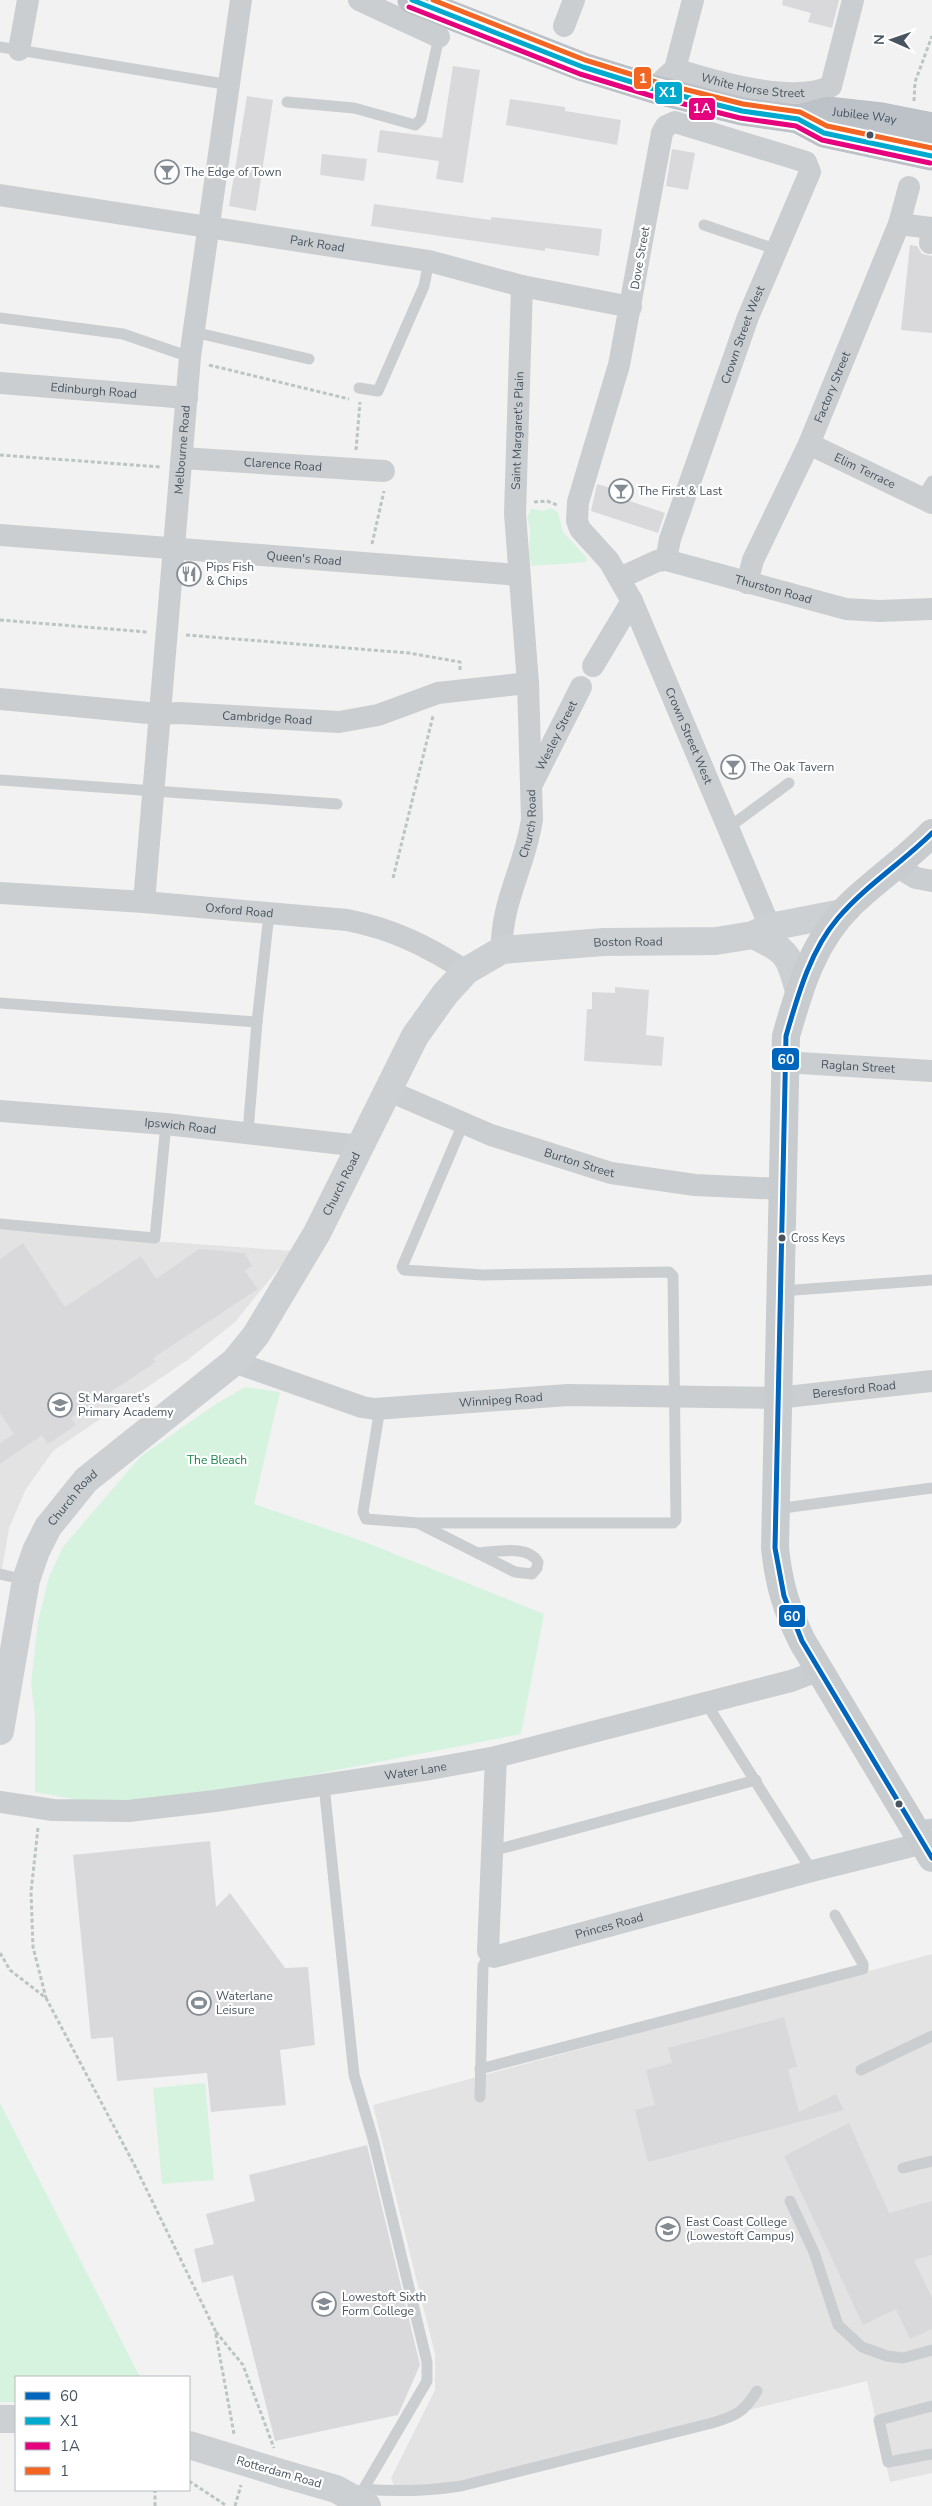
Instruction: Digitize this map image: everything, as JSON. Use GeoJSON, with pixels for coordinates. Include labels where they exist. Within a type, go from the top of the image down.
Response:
{"type":"FeatureCollection","features":[{"type":"Feature","properties":{"kind":"highway","name":"Jubilee Way"},"geometry":{"type":"LineString","coordinates":[[412,0],[584,67],[654,89],[742,111],[798,119],[824,133],[932,156]]}},
{"type":"Feature","properties":{"kind":"highway","name":"Jubilee Way"},"geometry":{"type":"LineString","coordinates":[[798,119],[827,111],[922,124]]}},
{"type":"Feature","properties":{"kind":"main road"},"geometry":{"type":"LineString","coordinates":[[926,1838],[820,1670],[786,1608],[778,1571],[776,1509],[786,1036],[806,968],[842,913],[932,833]]}},
{"type":"Feature","properties":{"kind":"main road","name":"Boston Road"},"geometry":{"type":"LineString","coordinates":[[502,950],[604,942],[716,941],[763,935],[842,913]]}},
{"type":"Feature","properties":{"kind":"main road"},"geometry":{"type":"LineString","coordinates":[[763,935],[788,956],[799,991]]}},
{"type":"Feature","properties":{"kind":"main road","name":"Church Road"},"geometry":{"type":"LineString","coordinates":[[0,1732],[26,1580],[36,1550],[48,1527],[86,1480],[234,1362],[256,1335],[317,1233],[415,1036],[445,994],[466,971],[502,950]]}},
{"type":"Feature","properties":{"kind":"main road"},"geometry":{"type":"LineString","coordinates":[[0,2418],[15,2419]]}},
{"type":"Feature","properties":{"kind":"main road","name":"Rotterdam Road"},"geometry":{"type":"LineString","coordinates":[[190,2445],[362,2498]]}},
{"type":"Feature","properties":{"kind":"street"},"geometry":{"type":"LineString","coordinates":[[10,49],[28,0]]}},
{"type":"Feature","properties":{"kind":"street","name":"Melbourne Road"},"geometry":{"type":"LineString","coordinates":[[144,902],[190,359],[241,0]]}},
{"type":"Feature","properties":{"kind":"street"},"geometry":{"type":"LineString","coordinates":[[359,0],[439,37]]}},
{"type":"Feature","properties":{"kind":"street"},"geometry":{"type":"LineString","coordinates":[[564,26],[574,0]]}},
{"type":"Feature","properties":{"kind":"street"},"geometry":{"type":"LineString","coordinates":[[654,89],[675,69],[693,0]]}},
{"type":"Feature","properties":{"kind":"street"},"geometry":{"type":"LineString","coordinates":[[848,113],[831,86],[854,0]]}},
{"type":"Feature","properties":{"kind":"street","name":"White Horse Street"},"geometry":{"type":"LineString","coordinates":[[675,69],[730,86],[773,91],[819,92],[831,86]]}},
{"type":"Feature","properties":{"kind":"street","name":"Dove Street"},"geometry":{"type":"LineString","coordinates":[[577,509],[620,365],[662,133],[666,126],[675,122],[687,125],[806,162],[810,172]]}},
{"type":"Feature","properties":{"kind":"street","name":"Crown Street West"},"geometry":{"type":"LineString","coordinates":[[666,560],[670,539],[748,316],[775,249],[810,172]]}},
{"type":"Feature","properties":{"kind":"street","name":"Factory Street"},"geometry":{"type":"LineString","coordinates":[[747,583],[753,560],[809,444],[899,224],[909,187]]}},
{"type":"Feature","properties":{"kind":"street","name":"Park Road"},"geometry":{"type":"LineString","coordinates":[[0,195],[429,261],[522,286],[631,307]]}},
{"type":"Feature","properties":{"kind":"street"},"geometry":{"type":"LineString","coordinates":[[899,224],[932,228],[930,243]]}},
{"type":"Feature","properties":{"kind":"street","name":"Saint Margaret's Plain"},"geometry":{"type":"LineString","coordinates":[[519,575],[516,504],[522,286]]}},
{"type":"Feature","properties":{"kind":"street","name":"Edinburgh Road"},"geometry":{"type":"LineString","coordinates":[[0,383],[187,398]]}},
{"type":"Feature","properties":{"kind":"street","name":"Elim Terrace"},"geometry":{"type":"LineString","coordinates":[[809,444],[929,494]]}},
{"type":"Feature","properties":{"kind":"street","name":"Clarence Road"},"geometry":{"type":"LineString","coordinates":[[181,463],[354,468],[384,471]]}},
{"type":"Feature","properties":{"kind":"street","name":"Crown Street West"},"geometry":{"type":"LineString","coordinates":[[577,509],[577,520],[580,529],[609,561],[632,601],[728,828],[763,935]]}},
{"type":"Feature","properties":{"kind":"street","name":"Queen's Road"},"geometry":{"type":"LineString","coordinates":[[0,535],[519,575]]}},
{"type":"Feature","properties":{"kind":"street"},"geometry":{"type":"LineString","coordinates":[[620,578],[657,561],[666,560]]}},
{"type":"Feature","properties":{"kind":"street","name":"Thurston Road"},"geometry":{"type":"LineString","coordinates":[[666,560],[846,609],[879,611],[932,609]]}},
{"type":"Feature","properties":{"kind":"street","name":"Church Road"},"geometry":{"type":"LineString","coordinates":[[502,950],[505,915],[529,841],[532,819],[533,783],[528,683],[519,575]]}},
{"type":"Feature","properties":{"kind":"street"},"geometry":{"type":"LineString","coordinates":[[593,666],[632,601]]}},
{"type":"Feature","properties":{"kind":"street","name":"Cambridge Road"},"geometry":{"type":"LineString","coordinates":[[0,699],[159,714],[179,713],[339,722],[378,715],[438,693],[528,683]]}},
{"type":"Feature","properties":{"kind":"street","name":"Wesley Street"},"geometry":{"type":"LineString","coordinates":[[533,783],[580,687]]}},
{"type":"Feature","properties":{"kind":"street"},"geometry":{"type":"LineString","coordinates":[[896,866],[916,878],[932,881]]}},
{"type":"Feature","properties":{"kind":"street","name":"Oxford Road"},"geometry":{"type":"LineString","coordinates":[[0,893],[144,902],[347,920],[380,926],[429,947],[466,971]]}},
{"type":"Feature","properties":{"kind":"street","name":"Raglan Street"},"geometry":{"type":"LineString","coordinates":[[784,1062],[932,1071]]}},
{"type":"Feature","properties":{"kind":"street","name":"Burton Street"},"geometry":{"type":"LineString","coordinates":[[387,1090],[491,1135],[611,1173],[695,1184],[782,1189]]}},
{"type":"Feature","properties":{"kind":"street","name":"Ipswich Road"},"geometry":{"type":"LineString","coordinates":[[0,1111],[166,1124],[360,1146]]}},
{"type":"Feature","properties":{"kind":"street","name":"Winnipeg Road"},"geometry":{"type":"LineString","coordinates":[[234,1362],[362,1407],[380,1408],[568,1395],[777,1398]]}},
{"type":"Feature","properties":{"kind":"street","name":"Beresford Road"},"geometry":{"type":"LineString","coordinates":[[777,1398],[932,1381]]}},
{"type":"Feature","properties":{"kind":"street","name":"Water Lane"},"geometry":{"type":"LineString","coordinates":[[0,1802],[40,1808],[128,1811],[215,1801],[324,1785],[496,1757],[791,1681],[820,1670]]}},
{"type":"Feature","properties":{"kind":"street"},"geometry":{"type":"LineString","coordinates":[[490,1955],[488,1951],[496,1757]]}},
{"type":"Feature","properties":{"kind":"street","name":"Princes Road"},"geometry":{"type":"LineString","coordinates":[[490,1955],[494,1957],[812,1871],[926,1838]]}},
{"type":"Feature","properties":{"kind":"lane"},"geometry":{"type":"LineString","coordinates":[[287,102],[354,108],[415,125],[421,119],[439,37]]}},
{"type":"Feature","properties":{"kind":"lane"},"geometry":{"type":"LineString","coordinates":[[10,49],[230,85]]}},
{"type":"Feature","properties":{"kind":"lane"},"geometry":{"type":"LineString","coordinates":[[704,225],[775,249]]}},
{"type":"Feature","properties":{"kind":"lane"},"geometry":{"type":"LineString","coordinates":[[359,388],[378,391],[424,286],[429,261]]}},
{"type":"Feature","properties":{"kind":"lane"},"geometry":{"type":"LineString","coordinates":[[0,318],[123,334],[190,359]]}},
{"type":"Feature","properties":{"kind":"lane"},"geometry":{"type":"LineString","coordinates":[[194,332],[308,359]]}},
{"type":"Feature","properties":{"kind":"lane"},"geometry":{"type":"LineString","coordinates":[[0,780],[336,804]]}},
{"type":"Feature","properties":{"kind":"lane"},"geometry":{"type":"LineString","coordinates":[[728,828],[789,783]]}},
{"type":"Feature","properties":{"kind":"lane"},"geometry":{"type":"LineString","coordinates":[[248,1132],[257,1022],[269,914]]}},
{"type":"Feature","properties":{"kind":"lane"},"geometry":{"type":"LineString","coordinates":[[0,1004],[257,1022]]}},
{"type":"Feature","properties":{"kind":"lane"},"geometry":{"type":"LineString","coordinates":[[0,1224],[155,1238],[166,1124]]}},
{"type":"Feature","properties":{"kind":"lane"},"geometry":{"type":"LineString","coordinates":[[380,1408],[363,1516],[366,1519],[419,1523],[673,1523],[676,1520],[673,1276],[669,1272],[483,1275],[404,1270],[402,1268],[463,1124]]}},
{"type":"Feature","properties":{"kind":"lane"},"geometry":{"type":"LineString","coordinates":[[781,1291],[932,1280]]}},
{"type":"Feature","properties":{"kind":"lane"},"geometry":{"type":"LineString","coordinates":[[776,1509],[932,1488]]}},
{"type":"Feature","properties":{"kind":"lane"},"geometry":{"type":"LineString","coordinates":[[419,1523],[477,1553]]}},
{"type":"Feature","properties":{"kind":"lane"},"geometry":{"type":"LineString","coordinates":[[0,1574],[26,1580]]}},
{"type":"Feature","properties":{"kind":"lane"},"geometry":{"type":"LineString","coordinates":[[706,1703],[812,1871]]}},
{"type":"Feature","properties":{"kind":"lane"},"geometry":{"type":"LineString","coordinates":[[492,1851],[756,1780]]}},
{"type":"Feature","properties":{"kind":"lane"},"geometry":{"type":"LineString","coordinates":[[324,1785],[354,2075],[373,2139],[427,2362],[426,2381],[362,2498]]}},
{"type":"Feature","properties":{"kind":"lane"},"geometry":{"type":"LineString","coordinates":[[480,2069],[863,1969],[863,1964],[835,1916]]}},
{"type":"Feature","properties":{"kind":"lane"},"geometry":{"type":"LineString","coordinates":[[480,2097],[483,1966],[490,1955]]}},
{"type":"Feature","properties":{"kind":"lane"},"geometry":{"type":"LineString","coordinates":[[861,2070],[932,2036]]}},
{"type":"Feature","properties":{"kind":"lane"},"geometry":{"type":"LineString","coordinates":[[902,2168],[932,2161]]}},
{"type":"Feature","properties":{"kind":"lane"},"geometry":{"type":"LineString","coordinates":[[790,2201],[814,2252],[838,2325],[862,2347],[887,2356],[903,2358],[932,2350]]}},
{"type":"Feature","properties":{"kind":"lane"},"geometry":{"type":"LineString","coordinates":[[362,2498],[397,2492],[432,2491],[461,2486],[734,2416],[748,2407],[757,2391]]}},
{"type":"Feature","properties":{"kind":"lane"},"geometry":{"type":"LineString","coordinates":[[932,2406],[879,2420],[888,2462],[932,2454]]}},
{"type":"Feature","properties":{"kind":"path"},"geometry":{"type":"LineString","coordinates":[[922,124],[915,82],[932,36]]}},
{"type":"Feature","properties":{"kind":"path"},"geometry":{"type":"LineString","coordinates":[[190,359],[360,402],[354,468]]}},
{"type":"Feature","properties":{"kind":"path"},"geometry":{"type":"LineString","coordinates":[[0,454],[181,463]]}},
{"type":"Feature","properties":{"kind":"path"},"geometry":{"type":"LineString","coordinates":[[368,564],[386,482],[384,471]]}},
{"type":"Feature","properties":{"kind":"path"},"geometry":{"type":"LineString","coordinates":[[516,504],[528,505],[541,501],[577,509]]}},
{"type":"Feature","properties":{"kind":"path"},"geometry":{"type":"LineString","coordinates":[[0,620],[409,653],[460,662],[460,691]]}},
{"type":"Feature","properties":{"kind":"path"},"geometry":{"type":"LineString","coordinates":[[393,878],[438,693]]}},
{"type":"Feature","properties":{"kind":"path"},"geometry":{"type":"LineString","coordinates":[[40,1808],[31,1892],[32,1948],[46,1998],[136,2168],[215,2330],[243,2365],[284,2474]]}},
{"type":"Feature","properties":{"kind":"path"},"geometry":{"type":"LineString","coordinates":[[0,1953],[10,1970],[46,1998]]}},
{"type":"Feature","properties":{"kind":"path"},"geometry":{"type":"LineString","coordinates":[[215,2330],[235,2441]]}},
{"type":"Feature","properties":{"kind":"path"},"geometry":{"type":"LineString","coordinates":[[235,2506],[241,2486],[240,2477]]}},
{"type":"Feature","properties":{"kind":"path"},"geometry":{"type":"LineString","coordinates":[[190,2482],[227,2506]]}},
{"type":"Feature","properties":{"kind":"path"},"geometry":{"type":"LineString","coordinates":[[155,2491],[155,2506]]}},
{"type":"Feature","properties":{"kind":"shaded area","name":"St Margaret's Primary Academy"},"geometry":{"type":"Polygon","coordinates":[[[0,1230],[293,1251],[235,1322],[189,1359],[53,1451],[26,1489],[9,1528],[0,1581],[0,1230]]]}},
{"type":"Feature","properties":{"kind":"shaded area","name":"East Coast College (Lowestoft Campus)"},"geometry":{"type":"Polygon","coordinates":[[[932,1954],[932,2473],[890,2482],[867,2381],[435,2487],[395,2489],[391,2478],[435,2390],[435,2354],[373,2105],[932,1954]]]}},
{"type":"Feature","properties":{"kind":"green space"},"geometry":{"type":"Polygon","coordinates":[[[531,508],[543,511],[550,508],[558,512],[563,532],[587,558],[586,562],[532,566],[529,559],[530,529],[527,518],[531,508]]]}},
{"type":"Feature","properties":{"kind":"green space","name":"The Bleach"},"geometry":{"type":"Polygon","coordinates":[[[245,1387],[280,1392],[254,1504],[365,1542],[544,1614],[521,1734],[270,1783],[149,1802],[100,1804],[35,1792],[35,1715],[31,1684],[38,1621],[49,1577],[63,1547],[141,1456],[216,1404],[245,1387]]]}},
{"type":"Feature","properties":{"kind":"green space"},"geometry":{"type":"Polygon","coordinates":[[[205,2083],[214,2180],[162,2184],[153,2088],[205,2083]]]}},
{"type":"Feature","properties":{"kind":"green space"},"geometry":{"type":"Polygon","coordinates":[[[0,2103],[139,2376],[15,2376],[15,2402],[0,2402],[0,2103]]]}},
{"type":"Feature","properties":{"kind":"building"},"geometry":{"type":"Polygon","coordinates":[[[783,0],[839,0],[832,28],[808,22],[811,13],[782,5],[783,0]]]}},
{"type":"Feature","properties":{"kind":"building"},"geometry":{"type":"Polygon","coordinates":[[[453,66],[480,70],[463,183],[436,179],[439,161],[377,152],[380,130],[442,138],[453,66]]]}},
{"type":"Feature","properties":{"kind":"building"},"geometry":{"type":"Polygon","coordinates":[[[247,96],[273,100],[256,211],[229,206],[247,96]]]}},
{"type":"Feature","properties":{"kind":"building"},"geometry":{"type":"Polygon","coordinates":[[[510,99],[565,107],[565,111],[621,120],[617,145],[506,125],[510,99]]]}},
{"type":"Feature","properties":{"kind":"building"},"geometry":{"type":"Polygon","coordinates":[[[672,149],[695,153],[688,190],[666,186],[672,149]]]}},
{"type":"Feature","properties":{"kind":"building"},"geometry":{"type":"Polygon","coordinates":[[[322,154],[367,159],[364,181],[320,175],[322,154]]]}},
{"type":"Feature","properties":{"kind":"building"},"geometry":{"type":"Polygon","coordinates":[[[374,204],[491,220],[491,217],[602,229],[599,256],[545,248],[545,251],[371,226],[374,204]]]}},
{"type":"Feature","properties":{"kind":"building"},"geometry":{"type":"Polygon","coordinates":[[[910,245],[917,246],[922,254],[932,256],[932,333],[901,330],[910,245]]]}},
{"type":"Feature","properties":{"kind":"building"},"geometry":{"type":"Polygon","coordinates":[[[597,484],[611,488],[609,494],[665,513],[658,533],[591,511],[597,484]]]}},
{"type":"Feature","properties":{"kind":"building"},"geometry":{"type":"Polygon","coordinates":[[[615,987],[649,990],[646,1035],[664,1037],[662,1066],[584,1061],[587,1009],[592,1009],[592,992],[615,993],[615,987]]]}},
{"type":"Feature","properties":{"kind":"building","name":"St Margaret's Primary Academy"},"geometry":{"type":"Polygon","coordinates":[[[23,1243],[65,1307],[141,1256],[156,1279],[199,1249],[245,1253],[252,1266],[245,1271],[258,1289],[153,1358],[156,1362],[71,1418],[76,1425],[48,1444],[42,1435],[0,1464],[0,1443],[14,1434],[0,1413],[0,1259],[23,1243]]]}},
{"type":"Feature","properties":{"kind":"building","name":"Waterlane Leisure"},"geometry":{"type":"Polygon","coordinates":[[[210,1841],[216,1907],[230,1893],[285,1968],[308,1967],[315,2045],[280,2050],[286,2105],[211,2112],[207,2073],[117,2081],[113,2037],[91,2039],[73,1855],[210,1841]]]}},
{"type":"Feature","properties":{"kind":"building"},"geometry":{"type":"Polygon","coordinates":[[[784,2017],[797,2067],[788,2069],[799,2112],[836,2094],[844,2110],[648,2162],[635,2110],[655,2105],[646,2070],[672,2063],[668,2048],[784,2017]]]}},
{"type":"Feature","properties":{"kind":"building"},"geometry":{"type":"Polygon","coordinates":[[[849,2123],[889,2213],[932,2201],[932,2255],[914,2260],[932,2298],[932,2329],[910,2339],[896,2309],[863,2325],[784,2156],[849,2123]]]}},
{"type":"Feature","properties":{"kind":"building","name":"Lowestoft Sixth Form College"},"geometry":{"type":"Polygon","coordinates":[[[367,2145],[420,2365],[398,2415],[275,2441],[233,2275],[202,2283],[194,2249],[214,2244],[206,2214],[255,2201],[249,2175],[367,2145]]]}},
{"type":"Feature","properties":{"kind":"transit line","name":"X1"},"geometry":{"type":"LineString","coordinates":[[412,0],[583,67],[654,89],[742,111],[798,119],[824,133],[932,156]]}},
{"type":"Feature","properties":{"kind":"transit line","name":"1"},"geometry":{"type":"LineString","coordinates":[[433,0],[585,60],[656,82],[743,104],[800,112],[827,126],[932,148]]}},
{"type":"Feature","properties":{"kind":"transit line","name":"1A"},"geometry":{"type":"LineString","coordinates":[[409,7],[580,74],[652,96],[740,118],[796,126],[822,140],[930,163]]}},
{"type":"Feature","properties":{"kind":"transit line","name":"60"},"geometry":{"type":"LineString","coordinates":[[932,833],[860,895],[828,931],[812,959],[786,1036],[775,1548],[784,1596],[802,1641],[932,1858]]}},
{"type":"Feature","properties":{"kind":"place","name":"The Edge of Town"},"geometry":{"type":"Point","coordinates":[167,172]}},
{"type":"Feature","properties":{"kind":"place","name":"The First & Last"},"geometry":{"type":"Point","coordinates":[621,491]}},
{"type":"Feature","properties":{"kind":"place","name":"Pips Fish & Chips"},"geometry":{"type":"Point","coordinates":[189,574]}},
{"type":"Feature","properties":{"kind":"place","name":"The Oak Tavern"},"geometry":{"type":"Point","coordinates":[733,767]}},
{"type":"Feature","properties":{"kind":"place","name":"Cross Keys"},"geometry":{"type":"Point","coordinates":[782,1238]}},
{"type":"Feature","properties":{"kind":"place","name":"St Margaret's Primary Academy"},"geometry":{"type":"Point","coordinates":[60,1405]}},
{"type":"Feature","properties":{"kind":"place","name":"Waterlane Leisure"},"geometry":{"type":"Point","coordinates":[199,2003]}},
{"type":"Feature","properties":{"kind":"place","name":"East Coast College (Lowestoft Campus)"},"geometry":{"type":"Point","coordinates":[668,2229]}},
{"type":"Feature","properties":{"kind":"place","name":"Lowestoft Sixth Form College"},"geometry":{"type":"Point","coordinates":[324,2304]}}]}
